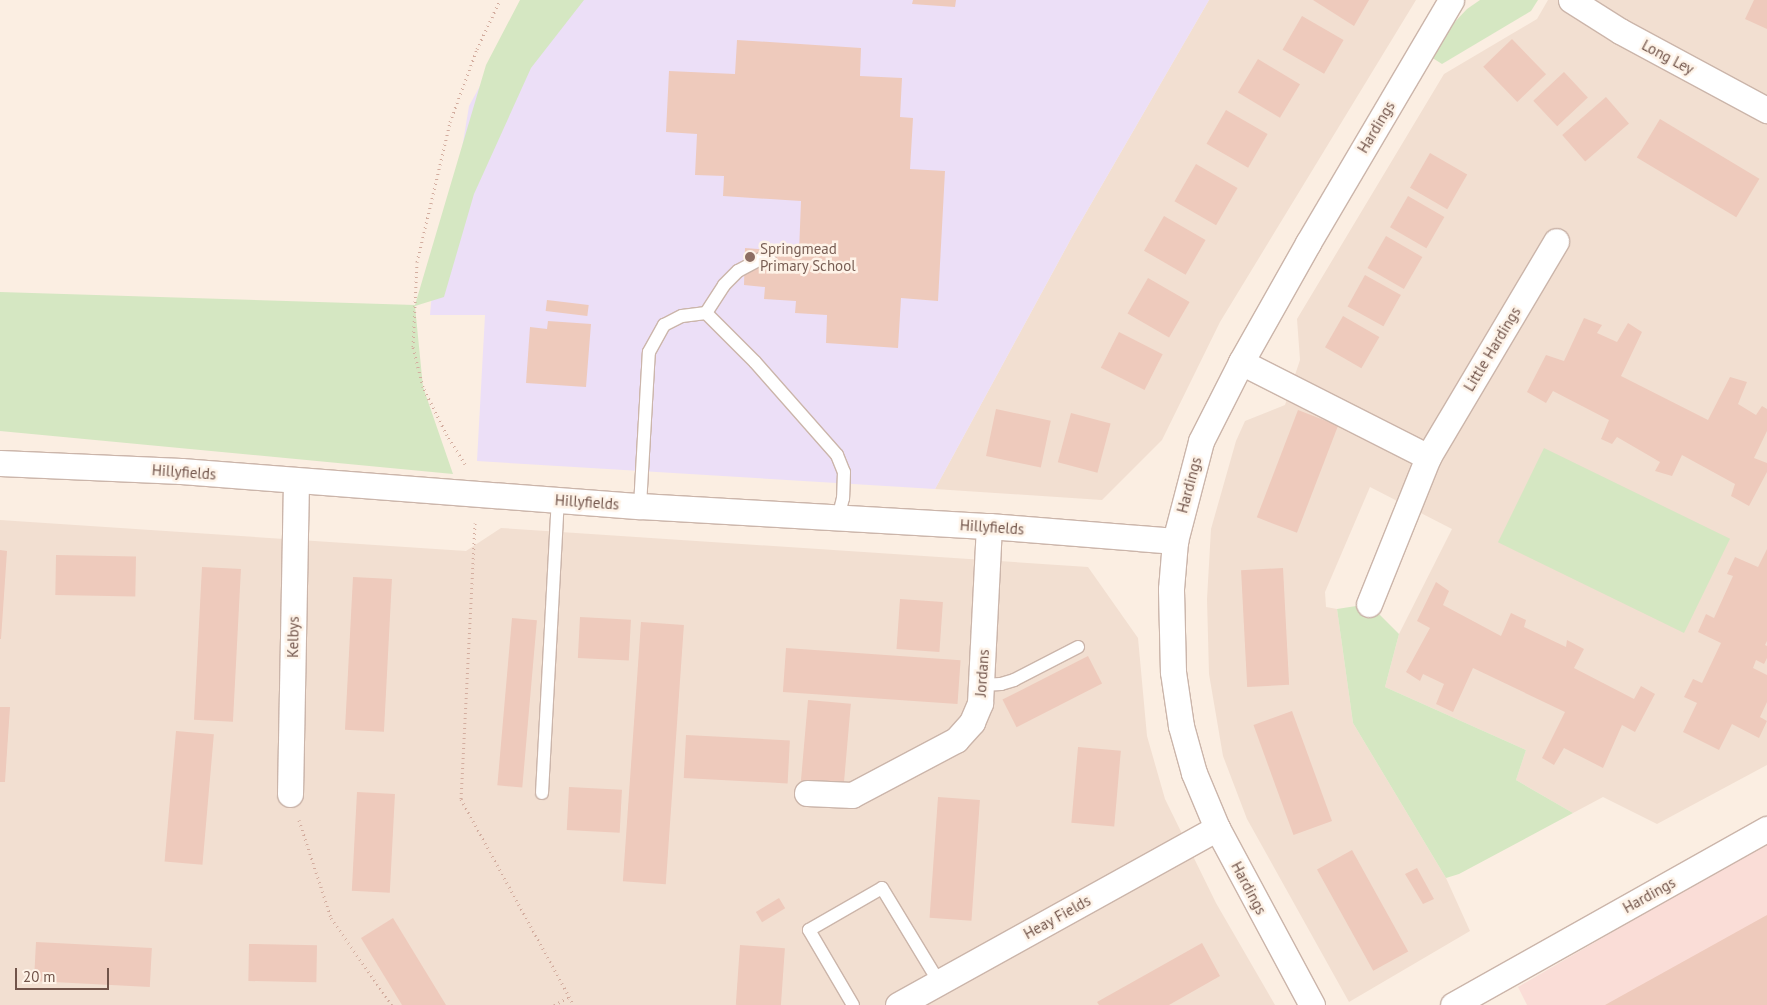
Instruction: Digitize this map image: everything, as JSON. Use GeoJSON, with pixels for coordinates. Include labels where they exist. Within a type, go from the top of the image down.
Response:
{"type":"FeatureCollection","features":[{"type":"Feature","properties":{"kind":"street","name":"Hardings"},"geometry":{"type":"LineString","coordinates":[[1312,1005],[1217,828],[1194,773],[1184,736],[1173,672],[1171,589],[1175,541],[1201,441],[1241,362],[1308,243],[1451,0]]}},
{"type":"Feature","properties":{"kind":"street","name":"Long Ley"},"geometry":{"type":"LineString","coordinates":[[1571,0],[1620,31],[1767,110]]}},
{"type":"Feature","properties":{"kind":"street","name":"Little Hardings"},"geometry":{"type":"LineString","coordinates":[[1369,604],[1428,457],[1556,241]]}},
{"type":"Feature","properties":{"kind":"street"},"geometry":{"type":"LineString","coordinates":[[1241,362],[1428,457]]}},
{"type":"Feature","properties":{"kind":"street","name":"Hillyfields"},"geometry":{"type":"LineString","coordinates":[[0,463],[181,471],[640,506],[989,526],[1175,541]]}},
{"type":"Feature","properties":{"kind":"street","name":"Kelbys"},"geometry":{"type":"LineString","coordinates":[[290,794],[296,481]]}},
{"type":"Feature","properties":{"kind":"street","name":"Jordans"},"geometry":{"type":"LineString","coordinates":[[807,793],[852,795],[956,740],[972,722],[980,703],[989,526]]}},
{"type":"Feature","properties":{"kind":"street","name":"Heay Fields"},"geometry":{"type":"LineString","coordinates":[[898,1005],[1217,828]]}},
{"type":"Feature","properties":{"kind":"street","name":"Hardings"},"geometry":{"type":"LineString","coordinates":[[1453,1005],[1767,829]]}},
{"type":"Feature","properties":{"kind":"lane"},"geometry":{"type":"LineString","coordinates":[[706,313],[724,285],[738,271],[761,260],[770,260]]}},
{"type":"Feature","properties":{"kind":"lane"},"geometry":{"type":"LineString","coordinates":[[640,506],[648,352],[664,325],[682,316],[706,313]]}},
{"type":"Feature","properties":{"kind":"lane"},"geometry":{"type":"LineString","coordinates":[[706,313],[755,362],[837,455],[844,472],[843,498],[838,518]]}},
{"type":"Feature","properties":{"kind":"lane"},"geometry":{"type":"LineString","coordinates":[[542,793],[558,500]]}},
{"type":"Feature","properties":{"kind":"lane"},"geometry":{"type":"LineString","coordinates":[[981,685],[1001,684],[1014,680],[1078,647]]}},
{"type":"Feature","properties":{"kind":"lane"},"geometry":{"type":"LineString","coordinates":[[853,1005],[809,930],[882,888],[939,982]]}},
{"type":"Feature","properties":{"kind":"path"},"geometry":{"type":"LineString","coordinates":[[500,0],[477,49],[450,122],[417,262],[413,347],[423,387],[447,435],[464,462],[476,494],[461,799],[574,1005]]}},
{"type":"Feature","properties":{"kind":"path"},"geometry":{"type":"LineString","coordinates":[[290,794],[331,918],[392,1005]]}},
{"type":"Feature","properties":{"kind":"path"},"geometry":{"type":"LineString","coordinates":[[554,1005],[570,997]]}},
{"type":"Feature","properties":{"kind":"shaded area","name":"Springmead Primary School"},"geometry":{"type":"Polygon","coordinates":[[[527,0],[1209,0],[1073,235],[935,489],[477,461],[485,315],[430,315],[433,280],[456,185],[469,106],[527,0]]]}},
{"type":"Feature","properties":{"kind":"shaded area"},"geometry":{"type":"Polygon","coordinates":[[[1209,0],[1416,0],[1220,322],[1162,440],[1102,500],[935,489],[1073,235],[1209,0]]]}},
{"type":"Feature","properties":{"kind":"shaded area"},"geometry":{"type":"Polygon","coordinates":[[[1548,0],[1767,0],[1767,765],[1657,824],[1603,797],[1573,813],[1516,780],[1526,750],[1385,687],[1399,634],[1452,529],[1370,487],[1325,592],[1326,607],[1337,609],[1353,723],[1446,878],[1470,931],[1349,1002],[1247,819],[1223,756],[1209,674],[1207,599],[1211,529],[1236,441],[1245,421],[1285,405],[1300,360],[1297,319],[1444,74],[1537,19],[1548,0]]]}},
{"type":"Feature","properties":{"kind":"shaded area"},"geometry":{"type":"Polygon","coordinates":[[[0,520],[466,551],[501,528],[1088,567],[1138,638],[1147,736],[1165,799],[1216,903],[1275,1005],[0,1005],[0,520]]]}},
{"type":"Feature","properties":{"kind":"shaded area"},"geometry":{"type":"Polygon","coordinates":[[[1767,842],[1767,1005],[1527,1005],[1518,987],[1767,842]]]}},
{"type":"Feature","properties":{"kind":"green space"},"geometry":{"type":"Polygon","coordinates":[[[520,0],[584,0],[531,68],[474,194],[444,297],[415,306],[423,387],[453,474],[0,431],[0,292],[415,305],[486,65],[520,0]]]}},
{"type":"Feature","properties":{"kind":"green space"},"geometry":{"type":"Polygon","coordinates":[[[1480,0],[1538,0],[1531,11],[1442,64],[1431,57],[1450,27],[1467,9],[1480,0]]]}},
{"type":"Feature","properties":{"kind":"green space"},"geometry":{"type":"Polygon","coordinates":[[[1544,448],[1730,539],[1684,633],[1498,542],[1544,448]]]}},
{"type":"Feature","properties":{"kind":"green space"},"geometry":{"type":"Polygon","coordinates":[[[1369,604],[1399,634],[1385,687],[1526,750],[1516,780],[1573,813],[1459,874],[1446,878],[1353,723],[1337,609],[1369,604]]]}},
{"type":"Feature","properties":{"kind":"building"},"geometry":{"type":"Polygon","coordinates":[[[913,0],[956,0],[955,7],[912,4],[913,0]]]}},
{"type":"Feature","properties":{"kind":"building"},"geometry":{"type":"Polygon","coordinates":[[[1313,0],[1369,0],[1354,26],[1313,0]]]}},
{"type":"Feature","properties":{"kind":"building"},"geometry":{"type":"Polygon","coordinates":[[[1754,0],[1767,0],[1767,29],[1745,19],[1754,0]]]}},
{"type":"Feature","properties":{"kind":"building"},"geometry":{"type":"Polygon","coordinates":[[[1302,16],[1344,40],[1324,74],[1282,50],[1302,16]]]}},
{"type":"Feature","properties":{"kind":"building"},"geometry":{"type":"Polygon","coordinates":[[[1512,39],[1546,74],[1517,102],[1483,67],[1512,39]]]}},
{"type":"Feature","properties":{"kind":"building"},"geometry":{"type":"Polygon","coordinates":[[[737,40],[861,48],[860,76],[902,78],[900,117],[913,118],[910,169],[945,171],[938,301],[901,298],[898,348],[826,343],[827,315],[795,313],[796,301],[764,299],[765,287],[744,285],[745,248],[799,252],[801,201],[723,196],[724,176],[695,175],[697,134],[666,132],[669,71],[735,74],[737,40]]]}},
{"type":"Feature","properties":{"kind":"building"},"geometry":{"type":"Polygon","coordinates":[[[1258,59],[1300,84],[1280,118],[1238,92],[1258,59]]]}},
{"type":"Feature","properties":{"kind":"building"},"geometry":{"type":"Polygon","coordinates":[[[1564,72],[1588,98],[1557,126],[1533,101],[1564,72]]]}},
{"type":"Feature","properties":{"kind":"building"},"geometry":{"type":"Polygon","coordinates":[[[1606,97],[1629,123],[1585,161],[1562,135],[1606,97]]]}},
{"type":"Feature","properties":{"kind":"building"},"geometry":{"type":"Polygon","coordinates":[[[1226,110],[1268,134],[1248,168],[1206,144],[1226,110]]]}},
{"type":"Feature","properties":{"kind":"building"},"geometry":{"type":"Polygon","coordinates":[[[1660,119],[1759,179],[1736,217],[1637,158],[1660,119]]]}},
{"type":"Feature","properties":{"kind":"building"},"geometry":{"type":"Polygon","coordinates":[[[1430,153],[1467,174],[1447,209],[1410,188],[1430,153]]]}},
{"type":"Feature","properties":{"kind":"building"},"geometry":{"type":"Polygon","coordinates":[[[1196,164],[1238,188],[1216,225],[1174,201],[1196,164]]]}},
{"type":"Feature","properties":{"kind":"building"},"geometry":{"type":"Polygon","coordinates":[[[1408,196],[1444,217],[1426,248],[1390,227],[1408,196]]]}},
{"type":"Feature","properties":{"kind":"building"},"geometry":{"type":"Polygon","coordinates":[[[1164,216],[1206,240],[1186,275],[1144,251],[1164,216]]]}},
{"type":"Feature","properties":{"kind":"building"},"geometry":{"type":"Polygon","coordinates":[[[1386,236],[1422,257],[1404,289],[1368,268],[1386,236]]]}},
{"type":"Feature","properties":{"kind":"building"},"geometry":{"type":"Polygon","coordinates":[[[1365,275],[1401,295],[1383,326],[1348,306],[1365,275]]]}},
{"type":"Feature","properties":{"kind":"building"},"geometry":{"type":"Polygon","coordinates":[[[1148,278],[1190,302],[1169,338],[1128,314],[1148,278]]]}},
{"type":"Feature","properties":{"kind":"building"},"geometry":{"type":"Polygon","coordinates":[[[547,300],[589,305],[587,316],[546,311],[547,300]]]}},
{"type":"Feature","properties":{"kind":"building"},"geometry":{"type":"Polygon","coordinates":[[[1343,316],[1379,337],[1361,368],[1325,347],[1343,316]]]}},
{"type":"Feature","properties":{"kind":"building"},"geometry":{"type":"Polygon","coordinates":[[[1584,318],[1602,325],[1597,333],[1617,342],[1628,323],[1642,332],[1621,376],[1708,420],[1730,377],[1747,382],[1738,404],[1756,415],[1762,406],[1767,409],[1767,431],[1754,458],[1767,463],[1767,472],[1749,506],[1731,496],[1735,484],[1682,455],[1672,476],[1655,471],[1660,462],[1617,437],[1612,444],[1601,439],[1609,420],[1553,391],[1546,403],[1527,392],[1546,355],[1564,361],[1584,318]]]}},
{"type":"Feature","properties":{"kind":"building"},"geometry":{"type":"Polygon","coordinates":[[[548,321],[591,324],[586,387],[526,383],[530,327],[547,329],[548,321]]]}},
{"type":"Feature","properties":{"kind":"building"},"geometry":{"type":"Polygon","coordinates":[[[1119,332],[1163,354],[1144,390],[1101,368],[1119,332]]]}},
{"type":"Feature","properties":{"kind":"building"},"geometry":{"type":"Polygon","coordinates":[[[996,409],[1051,421],[1041,468],[986,456],[996,409]]]}},
{"type":"Feature","properties":{"kind":"building"},"geometry":{"type":"Polygon","coordinates":[[[1298,410],[1338,425],[1297,533],[1257,517],[1298,410]]]}},
{"type":"Feature","properties":{"kind":"building"},"geometry":{"type":"Polygon","coordinates":[[[1071,413],[1111,424],[1097,473],[1058,462],[1071,413]]]}},
{"type":"Feature","properties":{"kind":"building"},"geometry":{"type":"Polygon","coordinates":[[[1767,549],[1767,641],[1765,645],[1767,646],[1767,658],[1764,664],[1756,660],[1753,668],[1767,675],[1767,702],[1760,717],[1767,721],[1759,738],[1732,724],[1719,750],[1683,732],[1697,703],[1684,697],[1693,679],[1702,683],[1721,643],[1698,632],[1706,614],[1714,618],[1733,576],[1727,574],[1735,557],[1758,567],[1767,549]]]}},
{"type":"Feature","properties":{"kind":"building"},"geometry":{"type":"Polygon","coordinates":[[[0,550],[7,551],[1,639],[0,639],[0,550]]]}},
{"type":"Feature","properties":{"kind":"building"},"geometry":{"type":"Polygon","coordinates":[[[56,555],[136,556],[135,596],[55,595],[56,555]]]}},
{"type":"Feature","properties":{"kind":"building"},"geometry":{"type":"Polygon","coordinates":[[[202,567],[241,569],[233,722],[194,720],[202,567]]]}},
{"type":"Feature","properties":{"kind":"building"},"geometry":{"type":"Polygon","coordinates":[[[1283,568],[1289,685],[1247,687],[1241,570],[1283,568]]]}},
{"type":"Feature","properties":{"kind":"building"},"geometry":{"type":"Polygon","coordinates":[[[353,577],[392,579],[384,732],[345,730],[353,577]]]}},
{"type":"Feature","properties":{"kind":"building"},"geometry":{"type":"Polygon","coordinates":[[[1436,582],[1449,591],[1443,605],[1501,636],[1511,613],[1526,620],[1524,627],[1566,647],[1567,640],[1584,649],[1574,668],[1634,699],[1641,686],[1655,694],[1635,732],[1622,725],[1603,768],[1564,748],[1554,765],[1542,758],[1565,712],[1473,668],[1453,712],[1436,704],[1444,684],[1423,674],[1420,681],[1406,672],[1430,628],[1417,621],[1436,582]]]}},
{"type":"Feature","properties":{"kind":"building"},"geometry":{"type":"Polygon","coordinates":[[[900,599],[943,602],[939,652],[897,649],[900,599]]]}},
{"type":"Feature","properties":{"kind":"building"},"geometry":{"type":"Polygon","coordinates":[[[580,617],[631,620],[629,661],[578,658],[580,617]]]}},
{"type":"Feature","properties":{"kind":"building"},"geometry":{"type":"Polygon","coordinates":[[[512,618],[537,620],[522,788],[497,785],[512,618]]]}},
{"type":"Feature","properties":{"kind":"building"},"geometry":{"type":"Polygon","coordinates":[[[641,622],[684,625],[666,884],[623,881],[641,622]]]}},
{"type":"Feature","properties":{"kind":"building"},"geometry":{"type":"Polygon","coordinates":[[[786,648],[961,660],[958,704],[783,692],[786,648]]]}},
{"type":"Feature","properties":{"kind":"building"},"geometry":{"type":"Polygon","coordinates":[[[1088,656],[1102,684],[1017,727],[1002,700],[1088,656]]]}},
{"type":"Feature","properties":{"kind":"building"},"geometry":{"type":"Polygon","coordinates":[[[808,700],[851,704],[844,787],[801,784],[808,700]]]}},
{"type":"Feature","properties":{"kind":"building"},"geometry":{"type":"Polygon","coordinates":[[[0,707],[10,707],[5,782],[0,782],[0,707]]]}},
{"type":"Feature","properties":{"kind":"building"},"geometry":{"type":"Polygon","coordinates":[[[1292,711],[1332,821],[1293,835],[1253,725],[1292,711]]]}},
{"type":"Feature","properties":{"kind":"building"},"geometry":{"type":"Polygon","coordinates":[[[176,731],[214,734],[202,865],[165,862],[176,731]]]}},
{"type":"Feature","properties":{"kind":"building"},"geometry":{"type":"Polygon","coordinates":[[[686,735],[790,740],[788,783],[684,778],[686,735]]]}},
{"type":"Feature","properties":{"kind":"building"},"geometry":{"type":"Polygon","coordinates":[[[1078,747],[1121,751],[1114,826],[1071,823],[1078,747]]]}},
{"type":"Feature","properties":{"kind":"building"},"geometry":{"type":"Polygon","coordinates":[[[569,787],[622,790],[620,833],[567,830],[569,787]]]}},
{"type":"Feature","properties":{"kind":"building"},"geometry":{"type":"Polygon","coordinates":[[[357,792],[395,794],[390,893],[352,891],[357,792]]]}},
{"type":"Feature","properties":{"kind":"building"},"geometry":{"type":"Polygon","coordinates":[[[938,797],[980,800],[971,921],[930,918],[938,797]]]}},
{"type":"Feature","properties":{"kind":"building"},"geometry":{"type":"Polygon","coordinates":[[[1352,850],[1408,951],[1373,971],[1317,869],[1352,850]]]}},
{"type":"Feature","properties":{"kind":"building"},"geometry":{"type":"Polygon","coordinates":[[[1417,868],[1434,899],[1423,904],[1405,874],[1417,868]]]}},
{"type":"Feature","properties":{"kind":"building"},"geometry":{"type":"Polygon","coordinates":[[[779,898],[785,908],[762,922],[756,912],[779,898]]]}},
{"type":"Feature","properties":{"kind":"building"},"geometry":{"type":"Polygon","coordinates":[[[1767,915],[1767,1005],[1605,1005],[1767,915]]]}},
{"type":"Feature","properties":{"kind":"building"},"geometry":{"type":"Polygon","coordinates":[[[393,918],[446,1005],[402,1005],[361,938],[393,918]]]}},
{"type":"Feature","properties":{"kind":"building"},"geometry":{"type":"Polygon","coordinates":[[[36,942],[152,948],[150,987],[34,981],[36,942]]]}},
{"type":"Feature","properties":{"kind":"building"},"geometry":{"type":"Polygon","coordinates":[[[1202,943],[1220,976],[1169,1005],[1099,1005],[1097,1002],[1202,943]]]}},
{"type":"Feature","properties":{"kind":"building"},"geometry":{"type":"Polygon","coordinates":[[[249,944],[317,945],[316,982],[248,981],[249,944]]]}},
{"type":"Feature","properties":{"kind":"building"},"geometry":{"type":"Polygon","coordinates":[[[740,945],[785,948],[781,1005],[736,1005],[740,945]]]}},
{"type":"Feature","properties":{"kind":"place","name":"Springmead Primary School"},"geometry":{"type":"Point","coordinates":[750,257]}}]}
